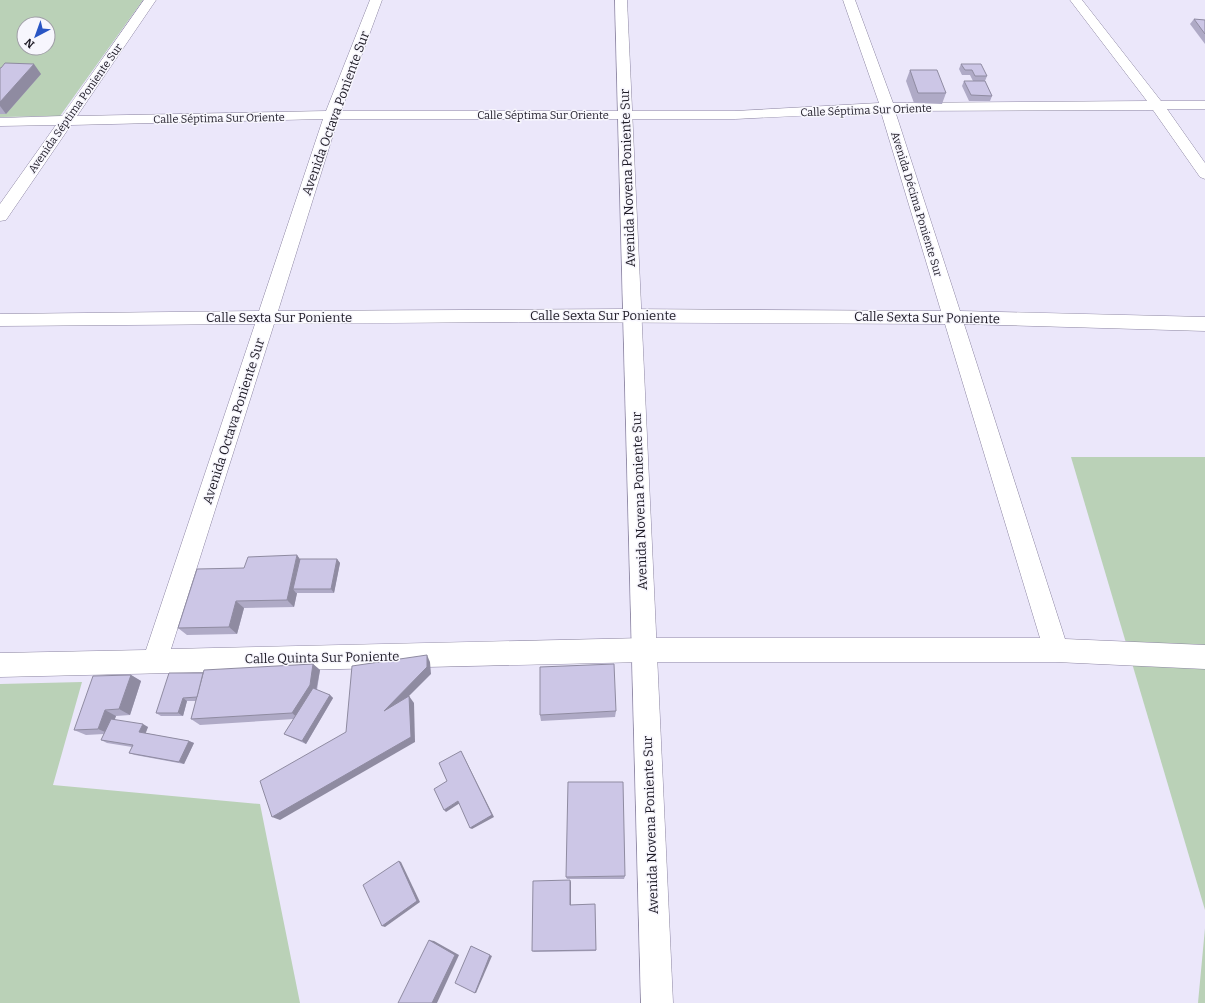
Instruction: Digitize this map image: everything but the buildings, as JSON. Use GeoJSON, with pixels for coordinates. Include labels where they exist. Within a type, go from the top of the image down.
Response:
{"type":"FeatureCollection","features":[{"type":"Feature","properties":{"kind":"street","name":"Avenida Séptima Poniente Sur"},"geometry":{"type":"LineString","coordinates":[[0,216],[150,0]]}},
{"type":"Feature","properties":{"kind":"street","name":"Avenida Octava Poniente Sur"},"geometry":{"type":"LineString","coordinates":[[155,661],[332,115],[376,0]]}},
{"type":"Feature","properties":{"kind":"street","name":"Avenida Novena Poniente Sur"},"geometry":{"type":"LineString","coordinates":[[621,0],[656,1003]]}},
{"type":"Feature","properties":{"kind":"street","name":"Avenida Décima Poniente Sur"},"geometry":{"type":"LineString","coordinates":[[849,0],[887,107],[951,317],[1056,650]]}},
{"type":"Feature","properties":{"kind":"street"},"geometry":{"type":"LineString","coordinates":[[1076,0],[1157,105],[1205,174]]}},
{"type":"Feature","properties":{"kind":"street","name":"Calle Séptima Sur Oriente"},"geometry":{"type":"LineString","coordinates":[[0,122],[332,115],[734,115],[887,107],[1205,105]]}},
{"type":"Feature","properties":{"kind":"street","name":"Calle Sexta Sur Poniente"},"geometry":{"type":"LineString","coordinates":[[0,320],[632,314],[951,317],[1205,324]]}},
{"type":"Feature","properties":{"kind":"street","name":"Calle Quinta Sur Poniente"},"geometry":{"type":"LineString","coordinates":[[0,665],[644,650],[1056,650],[1205,657]]}},
{"type":"Feature","properties":{"kind":"green space"},"geometry":{"type":"Polygon","coordinates":[[[0,0],[143,0],[60,116],[0,117],[0,0]]]}},
{"type":"Feature","properties":{"kind":"green space"},"geometry":{"type":"Polygon","coordinates":[[[1071,457],[1205,457],[1205,910],[1071,457]]]}},
{"type":"Feature","properties":{"kind":"green space"},"geometry":{"type":"Polygon","coordinates":[[[82,682],[53,785],[260,804],[300,1003],[0,1003],[0,684],[82,682]]]}},
{"type":"Feature","properties":{"kind":"green space"},"geometry":{"type":"Polygon","coordinates":[[[1205,928],[1205,1003],[1198,1003],[1205,928]]]}}]}
